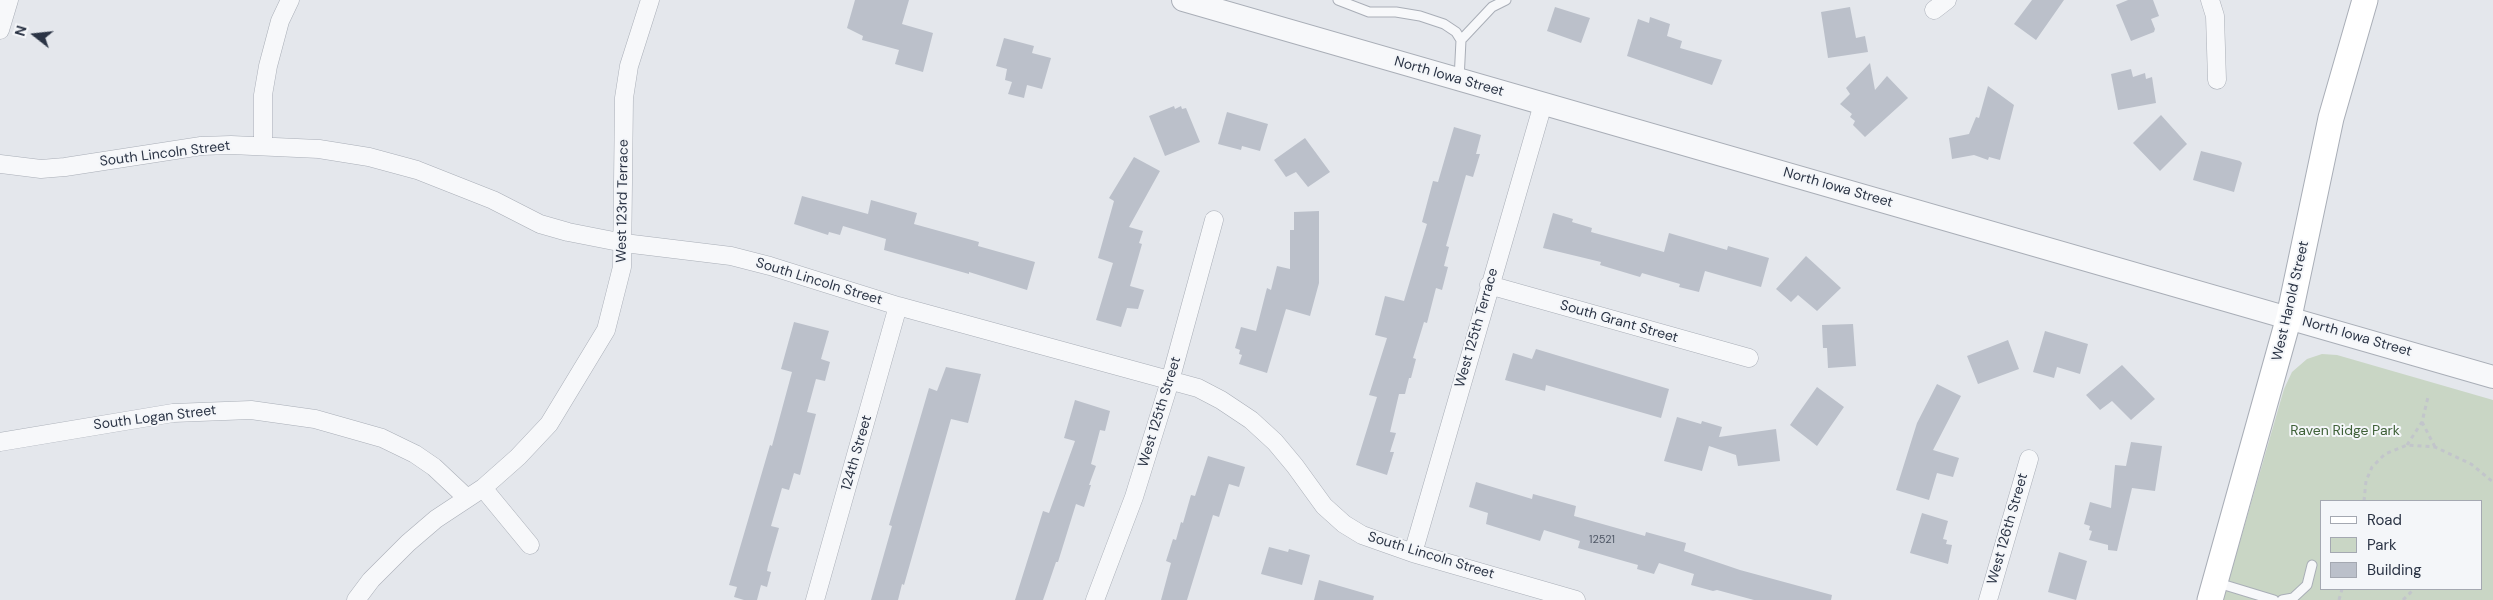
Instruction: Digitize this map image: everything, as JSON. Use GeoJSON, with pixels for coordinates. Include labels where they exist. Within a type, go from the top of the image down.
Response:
{"type":"FeatureCollection","features":[{"type":"Feature","properties":{"kind":"main road","name":"West Harold Street"},"geometry":{"type":"LineString","coordinates":[[2212,591],[2289,317],[2331,118],[2365,0]]}},
{"type":"Feature","properties":{"kind":"street"},"geometry":{"type":"LineString","coordinates":[[0,30],[9,0]]}},
{"type":"Feature","properties":{"kind":"street"},"geometry":{"type":"LineString","coordinates":[[263,145],[263,95],[268,66],[280,22],[290,0]]}},
{"type":"Feature","properties":{"kind":"street","name":"West 123rd Terrace"},"geometry":{"type":"LineString","coordinates":[[356,600],[371,580],[408,543],[436,519],[483,488],[518,457],[549,424],[606,330],[622,267],[624,243],[624,98],[629,66],[650,0]]}},
{"type":"Feature","properties":{"kind":"street","name":"North Iowa Street"},"geometry":{"type":"LineString","coordinates":[[1183,0],[2493,377]]}},
{"type":"Feature","properties":{"kind":"street"},"geometry":{"type":"LineString","coordinates":[[2210,0],[2215,16],[2217,80]]}},
{"type":"Feature","properties":{"kind":"street","name":"West 125th Terrace"},"geometry":{"type":"LineString","coordinates":[[1413,553],[1489,285],[1543,104]]}},
{"type":"Feature","properties":{"kind":"street","name":"South Lincoln Street"},"geometry":{"type":"LineString","coordinates":[[0,164],[12,167],[57,168],[201,146],[263,145],[318,149],[369,157],[417,170],[485,196],[540,224],[568,232],[624,243],[731,256],[898,306],[1198,388],[1221,400],[1251,420],[1275,442],[1324,506],[1344,524],[1362,535],[1413,553],[1576,600]]}},
{"type":"Feature","properties":{"kind":"street","name":"West 125th Street"},"geometry":{"type":"LineString","coordinates":[[1094,600],[1134,497],[1170,380],[1214,220]]}},
{"type":"Feature","properties":{"kind":"street","name":"South Grant Street"},"geometry":{"type":"LineString","coordinates":[[1489,285],[1748,358]]}},
{"type":"Feature","properties":{"kind":"street","name":"124th Street"},"geometry":{"type":"LineString","coordinates":[[815,600],[898,306]]}},
{"type":"Feature","properties":{"kind":"street","name":"South Logan Street"},"geometry":{"type":"LineString","coordinates":[[0,442],[173,413],[251,410],[315,419],[382,438],[415,454],[434,467],[467,498]]}},
{"type":"Feature","properties":{"kind":"street","name":"West 126th Street"},"geometry":{"type":"LineString","coordinates":[[1988,600],[2029,459]]}},
{"type":"Feature","properties":{"kind":"street"},"geometry":{"type":"LineString","coordinates":[[483,488],[530,545]]}},
{"type":"Feature","properties":{"kind":"lane"},"geometry":{"type":"LineString","coordinates":[[1338,0],[1369,12],[1396,12],[1436,21],[1456,32],[1461,40],[1459,80]]}},
{"type":"Feature","properties":{"kind":"lane"},"geometry":{"type":"LineString","coordinates":[[1461,40],[1492,7],[1506,0]]}},
{"type":"Feature","properties":{"kind":"lane"},"geometry":{"type":"LineString","coordinates":[[2282,600],[2293,598],[2307,585],[2312,565]]}},
{"type":"Feature","properties":{"kind":"lane"},"geometry":{"type":"LineString","coordinates":[[2212,591],[2274,600]]}},
{"type":"Feature","properties":{"kind":"path"},"geometry":{"type":"LineString","coordinates":[[2407,445],[2422,422],[2428,397]]}},
{"type":"Feature","properties":{"kind":"path"},"geometry":{"type":"LineString","coordinates":[[2422,422],[2435,447]]}},
{"type":"Feature","properties":{"kind":"path"},"geometry":{"type":"LineString","coordinates":[[2364,500],[2366,481],[2372,467],[2384,454],[2407,445],[2435,447],[2471,464],[2493,482]]}},
{"type":"Feature","properties":{"kind":"path"},"geometry":{"type":"LineString","coordinates":[[2403,600],[2411,590]]}},
{"type":"Feature","properties":{"kind":"green space","name":"Raven Ridge Park"},"geometry":{"type":"Polygon","coordinates":[[[2322,354],[2337,355],[2493,400],[2493,600],[2223,600],[2284,389],[2292,372],[2307,359],[2322,354]]]}},
{"type":"Feature","properties":{"kind":"building"},"geometry":{"type":"Polygon","coordinates":[[[855,0],[909,0],[902,24],[933,33],[923,72],[895,64],[899,50],[862,40],[863,36],[847,28],[855,0]]]}},
{"type":"Feature","properties":{"kind":"building"},"geometry":{"type":"Polygon","coordinates":[[[2032,0],[2064,0],[2036,40],[2014,24],[2032,0]]]}},
{"type":"Feature","properties":{"kind":"building"},"geometry":{"type":"Polygon","coordinates":[[[2128,0],[2153,0],[2159,16],[2151,19],[2155,29],[2154,32],[2131,41],[2116,5],[2128,0]]]}},
{"type":"Feature","properties":{"kind":"building"},"geometry":{"type":"Polygon","coordinates":[[[1555,7],[1590,18],[1581,43],[1547,31],[1555,7]]]}},
{"type":"Feature","properties":{"kind":"building"},"geometry":{"type":"Polygon","coordinates":[[[1850,7],[1856,38],[1865,36],[1868,52],[1828,58],[1821,12],[1850,7]]]}},
{"type":"Feature","properties":{"kind":"building"},"geometry":{"type":"Polygon","coordinates":[[[1650,17],[1670,24],[1667,36],[1682,41],[1680,48],[1722,60],[1712,85],[1627,56],[1638,19],[1649,23],[1650,17]]]}},
{"type":"Feature","properties":{"kind":"building"},"geometry":{"type":"Polygon","coordinates":[[[1004,38],[1034,46],[1032,53],[1051,58],[1042,89],[1027,85],[1024,98],[1008,94],[1012,82],[1005,80],[1007,69],[996,66],[1004,38]]]}},
{"type":"Feature","properties":{"kind":"building"},"geometry":{"type":"Polygon","coordinates":[[[1870,63],[1875,90],[1887,76],[1908,98],[1865,137],[1853,125],[1855,121],[1850,117],[1852,114],[1840,104],[1850,94],[1846,88],[1870,63]]]}},
{"type":"Feature","properties":{"kind":"building"},"geometry":{"type":"Polygon","coordinates":[[[2131,69],[2133,77],[2145,73],[2146,79],[2152,77],[2156,103],[2118,110],[2111,74],[2131,69]]]}},
{"type":"Feature","properties":{"kind":"building"},"geometry":{"type":"Polygon","coordinates":[[[1988,86],[2014,105],[2000,160],[1989,157],[1988,160],[1974,155],[1952,159],[1949,138],[1969,134],[1976,117],[1979,118],[1988,86]]]}},
{"type":"Feature","properties":{"kind":"building"},"geometry":{"type":"Polygon","coordinates":[[[1174,106],[1175,109],[1181,106],[1182,109],[1186,108],[1200,142],[1165,156],[1149,116],[1174,106]]]}},
{"type":"Feature","properties":{"kind":"building"},"geometry":{"type":"Polygon","coordinates":[[[1227,112],[1268,124],[1260,151],[1242,146],[1241,150],[1218,144],[1227,112]]]}},
{"type":"Feature","properties":{"kind":"building"},"geometry":{"type":"Polygon","coordinates":[[[2161,115],[2187,144],[2160,171],[2133,143],[2161,115]]]}},
{"type":"Feature","properties":{"kind":"building"},"geometry":{"type":"Polygon","coordinates":[[[1454,127],[1481,135],[1476,154],[1480,154],[1473,177],[1466,175],[1446,246],[1449,247],[1444,266],[1448,267],[1442,290],[1436,288],[1427,323],[1424,322],[1413,358],[1416,359],[1411,378],[1409,378],[1405,394],[1399,394],[1390,432],[1396,433],[1390,452],[1394,452],[1387,475],[1356,465],[1377,397],[1369,395],[1387,338],[1375,335],[1385,296],[1404,301],[1427,224],[1422,222],[1433,181],[1438,182],[1454,127]]]}},
{"type":"Feature","properties":{"kind":"building"},"geometry":{"type":"Polygon","coordinates":[[[1305,138],[1330,172],[1308,187],[1296,172],[1286,177],[1274,160],[1305,138]]]}},
{"type":"Feature","properties":{"kind":"building"},"geometry":{"type":"Polygon","coordinates":[[[2201,151],[2242,163],[2234,192],[2193,180],[2201,151]]]}},
{"type":"Feature","properties":{"kind":"building"},"geometry":{"type":"Polygon","coordinates":[[[1134,157],[1160,171],[1129,227],[1143,231],[1139,243],[1142,244],[1130,286],[1144,290],[1138,309],[1127,308],[1121,327],[1096,320],[1113,263],[1098,258],[1114,201],[1109,198],[1134,157]]]}},
{"type":"Feature","properties":{"kind":"building"},"geometry":{"type":"Polygon","coordinates":[[[802,196],[868,214],[871,200],[917,213],[914,224],[979,242],[978,246],[1035,262],[1027,290],[969,272],[969,274],[884,250],[886,239],[843,226],[840,235],[829,232],[828,235],[794,224],[802,196]]]}},
{"type":"Feature","properties":{"kind":"building"},"geometry":{"type":"Polygon","coordinates":[[[1319,211],[1319,283],[1310,316],[1286,309],[1267,373],[1239,364],[1242,355],[1239,354],[1240,350],[1235,348],[1241,327],[1256,331],[1267,288],[1271,290],[1277,266],[1290,269],[1290,230],[1294,230],[1294,212],[1319,211]]]}},
{"type":"Feature","properties":{"kind":"building"},"geometry":{"type":"Polygon","coordinates":[[[1553,213],[1573,219],[1572,222],[1592,228],[1591,232],[1664,252],[1669,233],[1727,250],[1728,246],[1769,258],[1761,287],[1705,271],[1699,292],[1679,287],[1680,284],[1642,273],[1640,277],[1600,265],[1601,262],[1543,248],[1553,213]]]}},
{"type":"Feature","properties":{"kind":"building"},"geometry":{"type":"Polygon","coordinates":[[[1806,256],[1841,288],[1817,311],[1798,295],[1791,302],[1776,289],[1806,256]]]}},
{"type":"Feature","properties":{"kind":"building"},"geometry":{"type":"Polygon","coordinates":[[[794,322],[829,331],[821,359],[830,362],[825,381],[816,379],[807,412],[816,414],[800,475],[794,473],[789,490],[782,488],[771,526],[779,528],[768,566],[767,571],[771,572],[767,587],[761,585],[757,600],[744,600],[734,597],[737,587],[729,585],[770,445],[772,446],[792,372],[781,369],[794,322]]]}},
{"type":"Feature","properties":{"kind":"building"},"geometry":{"type":"Polygon","coordinates":[[[1853,324],[1856,366],[1828,368],[1827,348],[1823,348],[1822,325],[1853,324]]]}},
{"type":"Feature","properties":{"kind":"building"},"geometry":{"type":"Polygon","coordinates":[[[2045,331],[2088,344],[2080,374],[2057,367],[2054,378],[2033,372],[2045,331]]]}},
{"type":"Feature","properties":{"kind":"building"},"geometry":{"type":"Polygon","coordinates":[[[2008,340],[2019,369],[1978,384],[1967,356],[2008,340]]]}},
{"type":"Feature","properties":{"kind":"building"},"geometry":{"type":"Polygon","coordinates":[[[1536,349],[1669,389],[1661,418],[1546,385],[1545,391],[1505,380],[1513,353],[1532,359],[1536,349]]]}},
{"type":"Feature","properties":{"kind":"building"},"geometry":{"type":"Polygon","coordinates":[[[2122,365],[2155,399],[2131,420],[2112,401],[2100,410],[2086,395],[2122,365]]]}},
{"type":"Feature","properties":{"kind":"building"},"geometry":{"type":"Polygon","coordinates":[[[946,367],[981,374],[968,423],[951,419],[904,585],[902,584],[898,600],[871,600],[892,526],[889,525],[929,388],[937,391],[946,367]]]}},
{"type":"Feature","properties":{"kind":"building"},"geometry":{"type":"Polygon","coordinates":[[[1937,384],[1961,396],[1933,450],[1959,458],[1953,477],[1937,473],[1929,500],[1896,490],[1917,423],[1937,384]]]}},
{"type":"Feature","properties":{"kind":"building"},"geometry":{"type":"Polygon","coordinates":[[[1817,387],[1844,407],[1817,446],[1790,425],[1817,387]]]}},
{"type":"Feature","properties":{"kind":"building"},"geometry":{"type":"Polygon","coordinates":[[[1075,400],[1110,411],[1105,431],[1100,430],[1091,464],[1096,466],[1089,485],[1091,485],[1084,507],[1076,504],[1058,562],[1056,562],[1043,600],[1015,600],[1043,511],[1049,513],[1075,441],[1064,438],[1075,400]]]}},
{"type":"Feature","properties":{"kind":"building"},"geometry":{"type":"Polygon","coordinates":[[[1677,417],[1701,424],[1702,421],[1722,427],[1719,437],[1776,429],[1780,461],[1738,466],[1736,455],[1709,446],[1702,471],[1664,461],[1677,417]]]}},
{"type":"Feature","properties":{"kind":"building"},"geometry":{"type":"Polygon","coordinates":[[[2131,442],[2162,446],[2155,491],[2132,488],[2117,551],[2108,550],[2108,545],[2089,540],[2092,531],[2089,530],[2090,526],[2084,524],[2090,502],[2111,508],[2115,465],[2126,466],[2131,442]]]}},
{"type":"Feature","properties":{"kind":"building"},"geometry":{"type":"Polygon","coordinates":[[[1208,456],[1245,467],[1239,487],[1229,484],[1219,517],[1213,515],[1187,600],[1161,600],[1171,563],[1166,561],[1173,539],[1176,540],[1181,522],[1183,523],[1191,495],[1195,496],[1208,456]]]}},
{"type":"Feature","properties":{"kind":"building"},"geometry":{"type":"Polygon","coordinates":[[[1476,482],[1532,499],[1533,494],[1576,506],[1574,516],[1645,536],[1646,532],[1686,543],[1684,551],[1740,570],[1832,595],[1831,600],[1754,600],[1717,590],[1713,591],[1691,585],[1694,574],[1659,563],[1654,574],[1637,569],[1638,565],[1578,548],[1580,541],[1544,530],[1540,541],[1486,524],[1488,513],[1469,507],[1476,482]]]}},
{"type":"Feature","properties":{"kind":"building"},"geometry":{"type":"Polygon","coordinates":[[[1922,513],[1948,521],[1943,539],[1947,540],[1946,544],[1952,545],[1948,564],[1910,553],[1922,513]]]}},
{"type":"Feature","properties":{"kind":"building"},"geometry":{"type":"Polygon","coordinates":[[[1269,547],[1288,552],[1289,549],[1310,555],[1302,585],[1261,574],[1269,547]]]}},
{"type":"Feature","properties":{"kind":"building"},"geometry":{"type":"Polygon","coordinates":[[[2059,552],[2087,561],[2076,600],[2048,592],[2059,552]]]}},
{"type":"Feature","properties":{"kind":"building"},"geometry":{"type":"Polygon","coordinates":[[[1319,580],[1374,596],[1373,600],[1314,600],[1319,580]]]}}]}
